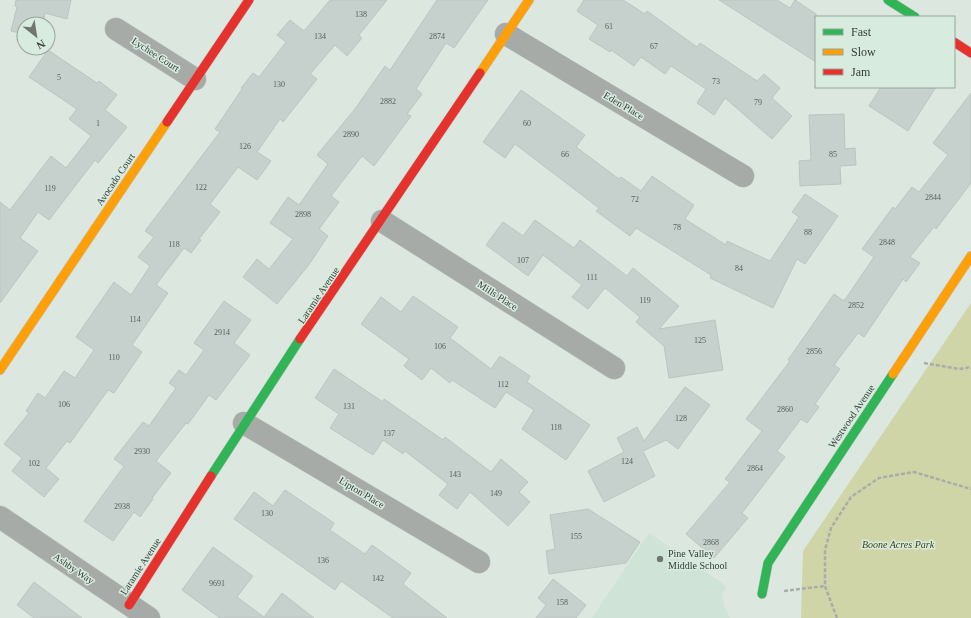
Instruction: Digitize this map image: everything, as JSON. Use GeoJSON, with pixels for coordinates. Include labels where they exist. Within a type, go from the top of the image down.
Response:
{"type":"FeatureCollection","features":[{"type":"Feature","properties":{"kind":"street","name":"Avocado Court"},"geometry":{"type":"LineString","coordinates":[[0,370],[249,0]]}},
{"type":"Feature","properties":{"kind":"street","name":"Laramie Avenue"},"geometry":{"type":"LineString","coordinates":[[129,605],[244,423],[382,221],[529,0]]}},
{"type":"Feature","properties":{"kind":"street"},"geometry":{"type":"LineString","coordinates":[[888,0],[913,16]]}},
{"type":"Feature","properties":{"kind":"street","name":"Lychee Court"},"geometry":{"type":"LineString","coordinates":[[116,29],[195,79]]}},
{"type":"Feature","properties":{"kind":"street","name":"Eden Place"},"geometry":{"type":"LineString","coordinates":[[506,34],[743,176]]}},
{"type":"Feature","properties":{"kind":"street"},"geometry":{"type":"LineString","coordinates":[[955,43],[971,53]]}},
{"type":"Feature","properties":{"kind":"street","name":"Mills Place"},"geometry":{"type":"LineString","coordinates":[[382,221],[614,368]]}},
{"type":"Feature","properties":{"kind":"street","name":"Westwood Avenue"},"geometry":{"type":"LineString","coordinates":[[762,594],[768,563],[971,256]]}},
{"type":"Feature","properties":{"kind":"street","name":"Lipton Place"},"geometry":{"type":"LineString","coordinates":[[244,423],[479,562]]}},
{"type":"Feature","properties":{"kind":"street","name":"Ashby Way"},"geometry":{"type":"LineString","coordinates":[[0,517],[149,618]]}},
{"type":"Feature","properties":{"kind":"path"},"geometry":{"type":"LineString","coordinates":[[902,360],[959,369],[971,367]]}},
{"type":"Feature","properties":{"kind":"path"},"geometry":{"type":"LineString","coordinates":[[837,618],[825,586],[825,550],[831,528],[851,497],[879,478],[914,472],[971,489]]}},
{"type":"Feature","properties":{"kind":"path"},"geometry":{"type":"LineString","coordinates":[[762,594],[825,586]]}},
{"type":"Feature","properties":{"kind":"shaded area","name":"Pine Valley Middle School"},"geometry":{"type":"Polygon","coordinates":[[[649,533],[726,586],[722,597],[725,609],[730,618],[592,618],[649,533]]]}},
{"type":"Feature","properties":{"kind":"green space","name":"Boone Acres Park"},"geometry":{"type":"Polygon","coordinates":[[[971,303],[971,618],[801,618],[803,551],[971,303]]]}},
{"type":"Feature","properties":{"kind":"building"},"geometry":{"type":"Polygon","coordinates":[[[16,0],[71,0],[67,19],[45,13],[44,16],[16,16],[16,32],[11,31],[17,7],[15,6],[16,0]]]}},
{"type":"Feature","properties":{"kind":"building"},"geometry":{"type":"Polygon","coordinates":[[[330,0],[387,0],[359,35],[362,38],[347,56],[335,45],[310,74],[317,79],[283,122],[280,119],[257,152],[271,161],[257,180],[238,167],[210,204],[220,212],[199,239],[201,240],[191,253],[184,248],[156,285],[168,293],[132,345],[142,352],[114,393],[108,390],[70,443],[67,441],[46,468],[59,479],[44,497],[12,471],[22,458],[4,444],[29,413],[26,411],[38,393],[45,398],[64,371],[75,378],[94,350],[76,337],[114,282],[131,295],[150,266],[138,257],[154,237],[145,231],[220,132],[215,129],[242,89],[241,88],[253,73],[259,77],[286,42],[277,35],[290,20],[304,31],[330,0]]]}},
{"type":"Feature","properties":{"kind":"building"},"geometry":{"type":"Polygon","coordinates":[[[437,0],[488,0],[454,48],[446,43],[416,89],[422,94],[407,114],[411,116],[374,166],[362,156],[331,196],[339,202],[319,229],[328,236],[308,266],[277,304],[243,277],[257,259],[269,269],[293,239],[270,223],[288,197],[299,205],[328,164],[317,155],[355,109],[385,66],[390,70],[437,0]]]}},
{"type":"Feature","properties":{"kind":"building"},"geometry":{"type":"Polygon","coordinates":[[[584,0],[623,0],[645,14],[647,11],[697,47],[700,43],[757,81],[764,74],[780,88],[772,98],[792,116],[772,139],[725,98],[714,115],[697,103],[706,89],[671,66],[665,74],[641,57],[634,66],[611,50],[610,52],[589,39],[598,25],[577,11],[584,0]]]}},
{"type":"Feature","properties":{"kind":"building"},"geometry":{"type":"Polygon","coordinates":[[[719,0],[777,0],[790,8],[795,0],[816,14],[815,61],[719,0]]]}},
{"type":"Feature","properties":{"kind":"building"},"geometry":{"type":"Polygon","coordinates":[[[56,55],[97,83],[99,81],[117,95],[105,110],[127,127],[98,163],[95,160],[49,220],[38,212],[20,238],[38,251],[0,303],[0,202],[10,210],[51,156],[66,168],[91,136],[69,119],[77,109],[29,77],[44,56],[56,55]]]}},
{"type":"Feature","properties":{"kind":"building"},"geometry":{"type":"Polygon","coordinates":[[[880,88],[935,88],[908,131],[869,106],[880,88]]]}},
{"type":"Feature","properties":{"kind":"building"},"geometry":{"type":"Polygon","coordinates":[[[521,90],[585,135],[576,147],[619,179],[621,177],[641,191],[652,176],[694,205],[685,219],[726,245],[727,241],[770,261],[799,217],[792,212],[805,194],[838,216],[805,264],[797,259],[773,308],[710,278],[711,275],[636,228],[630,236],[596,211],[599,208],[515,144],[505,158],[483,142],[521,90]]]}},
{"type":"Feature","properties":{"kind":"building"},"geometry":{"type":"Polygon","coordinates":[[[971,93],[971,183],[936,229],[934,227],[910,257],[920,263],[906,282],[903,279],[864,337],[858,333],[834,365],[840,369],[815,404],[819,407],[807,423],[801,419],[777,451],[785,457],[742,513],[748,518],[714,558],[686,534],[730,482],[725,479],[762,431],[746,419],[790,361],[788,360],[834,294],[844,301],[874,257],[862,249],[893,207],[895,209],[912,187],[919,192],[948,155],[933,143],[971,93]]]}},
{"type":"Feature","properties":{"kind":"building"},"geometry":{"type":"Polygon","coordinates":[[[844,114],[845,149],[855,148],[856,165],[840,166],[841,184],[800,186],[799,161],[811,160],[809,115],[844,114]]]}},
{"type":"Feature","properties":{"kind":"building"},"geometry":{"type":"Polygon","coordinates":[[[535,220],[574,248],[580,240],[627,276],[633,268],[679,306],[659,329],[715,320],[723,370],[669,378],[664,346],[636,322],[640,317],[605,288],[588,309],[572,297],[582,285],[543,255],[528,276],[486,245],[503,222],[523,236],[535,220]]]}},
{"type":"Feature","properties":{"kind":"building"},"geometry":{"type":"Polygon","coordinates":[[[413,296],[458,327],[450,338],[491,369],[500,356],[530,376],[527,382],[590,425],[566,460],[522,429],[534,410],[506,392],[495,408],[452,380],[450,383],[431,368],[422,380],[404,366],[409,359],[361,324],[381,297],[401,312],[413,296]]]}},
{"type":"Feature","properties":{"kind":"building"},"geometry":{"type":"Polygon","coordinates":[[[224,301],[251,320],[234,343],[250,355],[216,400],[209,395],[188,424],[186,423],[156,461],[171,473],[140,517],[134,512],[113,541],[84,521],[124,466],[114,459],[143,422],[149,426],[176,388],[169,383],[179,370],[186,375],[204,350],[194,343],[224,301]]]}},
{"type":"Feature","properties":{"kind":"building"},"geometry":{"type":"Polygon","coordinates":[[[334,369],[383,402],[384,399],[443,440],[445,437],[491,472],[501,459],[528,482],[519,492],[530,502],[508,526],[470,492],[457,509],[439,495],[448,484],[405,451],[403,454],[383,440],[373,455],[330,428],[339,414],[315,398],[334,369]]]}},
{"type":"Feature","properties":{"kind":"building"},"geometry":{"type":"Polygon","coordinates":[[[685,387],[710,405],[678,449],[666,440],[643,451],[655,476],[604,502],[588,471],[624,452],[617,438],[637,427],[644,441],[685,387]]]}},
{"type":"Feature","properties":{"kind":"building"},"geometry":{"type":"Polygon","coordinates":[[[285,490],[334,523],[330,530],[365,554],[372,545],[411,573],[403,584],[447,618],[393,618],[341,581],[335,590],[234,519],[254,492],[273,506],[285,490]]]}},
{"type":"Feature","properties":{"kind":"building"},"geometry":{"type":"Polygon","coordinates":[[[588,509],[640,542],[626,563],[549,574],[546,551],[555,549],[550,515],[588,509]]]}},
{"type":"Feature","properties":{"kind":"building"},"geometry":{"type":"Polygon","coordinates":[[[213,547],[253,576],[237,597],[264,617],[282,593],[314,618],[220,618],[182,590],[213,547]]]}},
{"type":"Feature","properties":{"kind":"building"},"geometry":{"type":"Polygon","coordinates":[[[553,579],[586,605],[576,618],[536,618],[546,605],[538,598],[553,579]]]}},
{"type":"Feature","properties":{"kind":"building"},"geometry":{"type":"Polygon","coordinates":[[[34,582],[82,618],[34,618],[17,605],[34,582]]]}},
{"type":"Feature","properties":{"kind":"traffic: fast"},"geometry":{"type":"LineString","coordinates":[[888,0],[913,16]]}},
{"type":"Feature","properties":{"kind":"traffic: fast"},"geometry":{"type":"LineString","coordinates":[[211,476],[300,339]]}},
{"type":"Feature","properties":{"kind":"traffic: fast"},"geometry":{"type":"LineString","coordinates":[[762,594],[768,563],[893,374]]}},
{"type":"Feature","properties":{"kind":"traffic: slow"},"geometry":{"type":"LineString","coordinates":[[480,73],[529,0]]}},
{"type":"Feature","properties":{"kind":"traffic: slow"},"geometry":{"type":"LineString","coordinates":[[0,370],[167,122]]}},
{"type":"Feature","properties":{"kind":"traffic: slow"},"geometry":{"type":"LineString","coordinates":[[893,374],[971,256]]}},
{"type":"Feature","properties":{"kind":"traffic: jam"},"geometry":{"type":"LineString","coordinates":[[167,122],[249,0]]}},
{"type":"Feature","properties":{"kind":"traffic: jam"},"geometry":{"type":"LineString","coordinates":[[955,43],[971,53]]}},
{"type":"Feature","properties":{"kind":"traffic: jam"},"geometry":{"type":"LineString","coordinates":[[300,339],[480,73]]}},
{"type":"Feature","properties":{"kind":"traffic: jam"},"geometry":{"type":"LineString","coordinates":[[129,605],[211,476]]}},
{"type":"Feature","properties":{"kind":"place","name":"Pine Valley Middle School"},"geometry":{"type":"Point","coordinates":[660,559]}}]}
